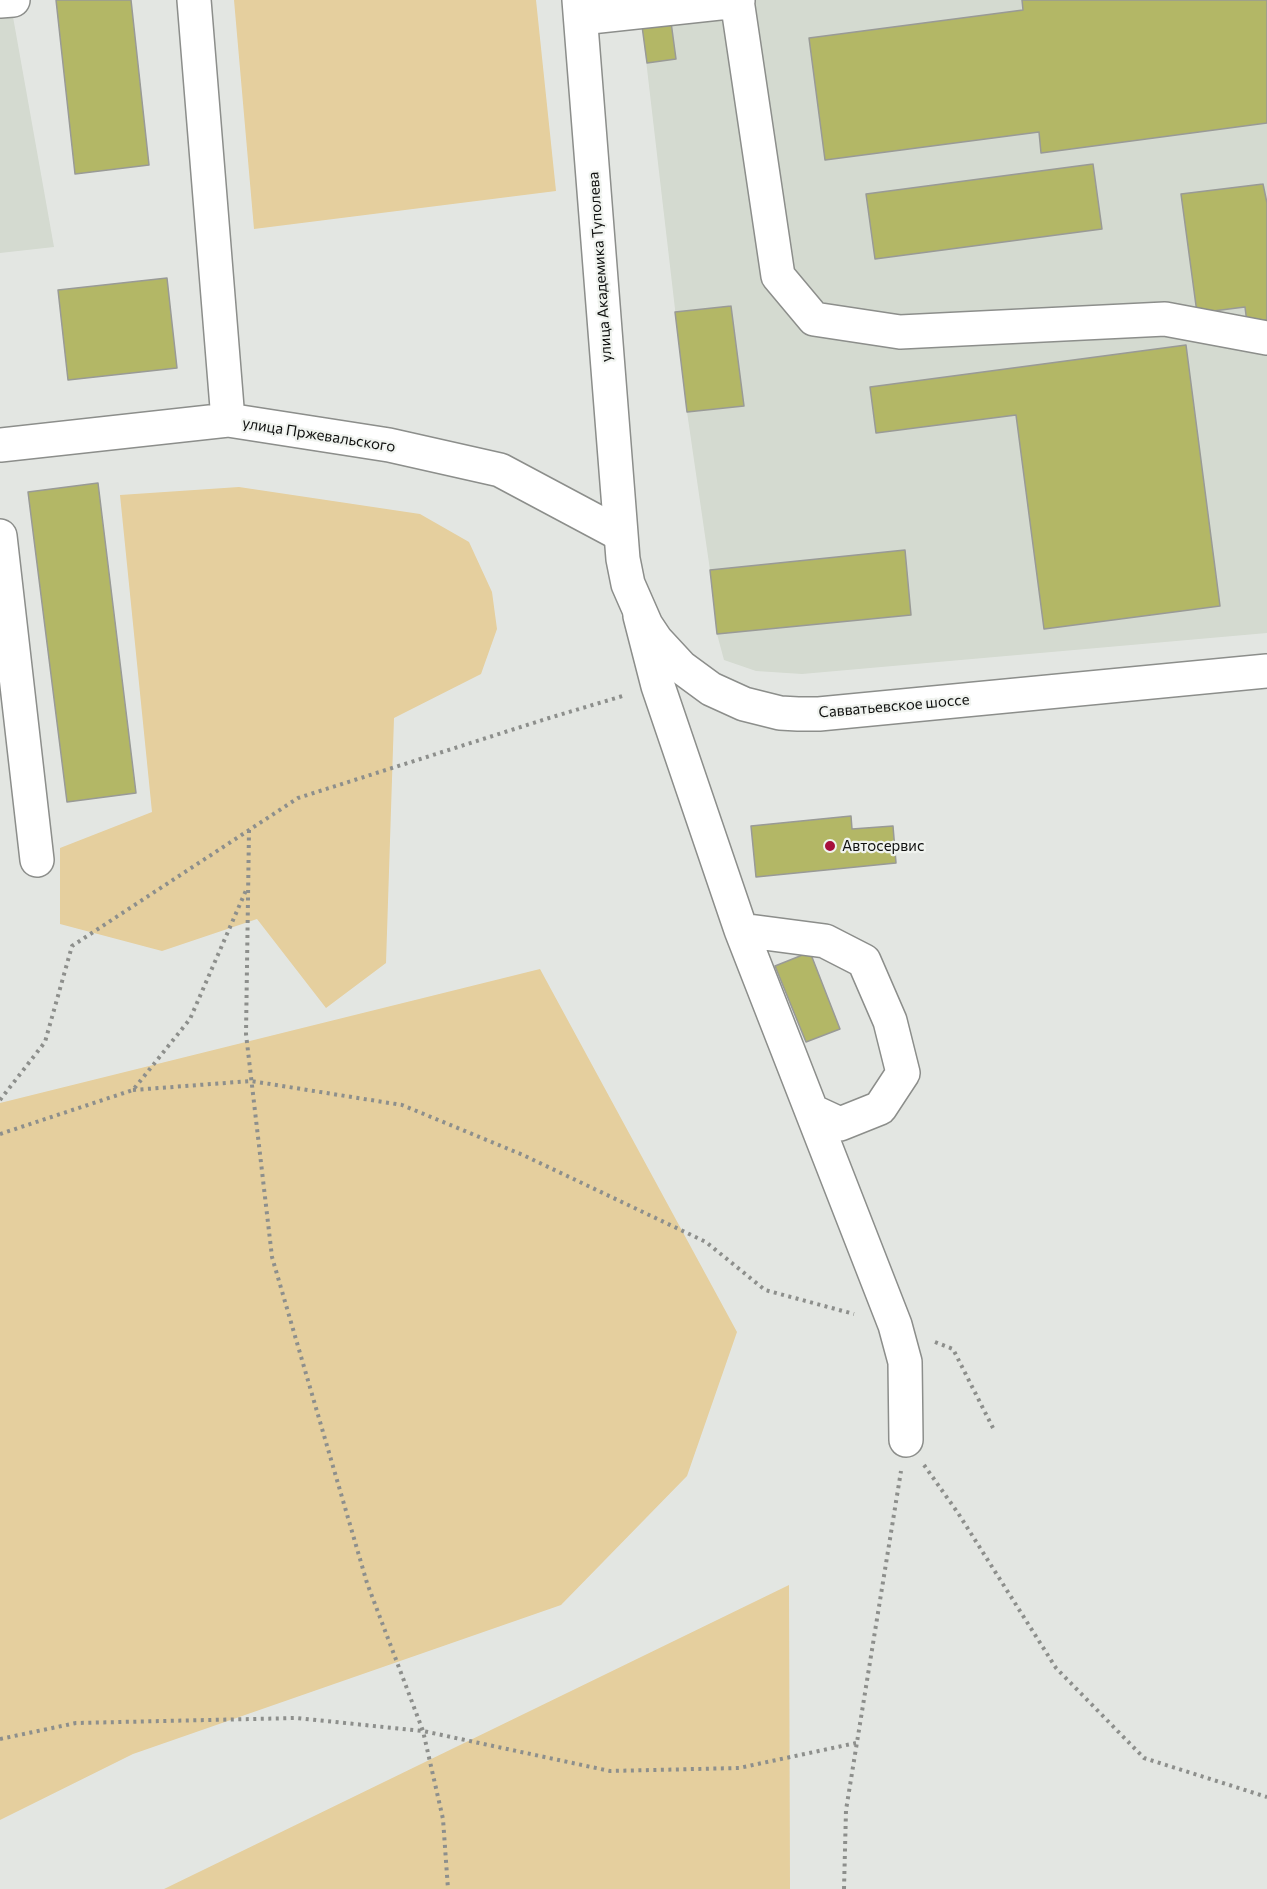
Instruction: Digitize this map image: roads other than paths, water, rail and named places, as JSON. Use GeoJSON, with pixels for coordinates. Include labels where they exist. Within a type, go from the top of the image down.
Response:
{"type":"FeatureCollection","features":[{"type":"Feature","properties":{"kind":"main road"},"geometry":{"type":"LineString","coordinates":[[0,1],[13,0]]}},
{"type":"Feature","properties":{"kind":"main road"},"geometry":{"type":"LineString","coordinates":[[194,0],[228,420]]}},
{"type":"Feature","properties":{"kind":"main road"},"geometry":{"type":"LineString","coordinates":[[580,9],[737,1],[778,276],[814,319],[900,332],[1165,319],[1267,338]]}},
{"type":"Feature","properties":{"kind":"main road","name":"улица Академика Туполева"},"geometry":{"type":"LineString","coordinates":[[580,9],[620,534]]}},
{"type":"Feature","properties":{"kind":"main road","name":"улица Пржевальского"},"geometry":{"type":"LineString","coordinates":[[0,445],[228,420],[389,445],[500,470],[620,534]]}},
{"type":"Feature","properties":{"kind":"main road","name":"Савватьевское шоссе"},"geometry":{"type":"LineString","coordinates":[[620,534],[622,560],[628,584],[646,625],[668,654],[711,689],[744,704],[780,713],[819,714],[1267,671]]}},
{"type":"Feature","properties":{"kind":"main road"},"geometry":{"type":"LineString","coordinates":[[0,536],[37,860]]}},
{"type":"Feature","properties":{"kind":"main road"},"geometry":{"type":"LineString","coordinates":[[638,608],[658,686],[741,930],[895,1325],[905,1362],[906,1440]]}},
{"type":"Feature","properties":{"kind":"main road"},"geometry":{"type":"LineString","coordinates":[[741,930],[825,942],[864,961],[890,1021],[903,1072],[880,1108],[840,1124],[812,1111]]}},
{"type":"Feature","properties":{"kind":"place","name":"Автосервис"},"geometry":{"type":"Point","coordinates":[830,846]}}]}
